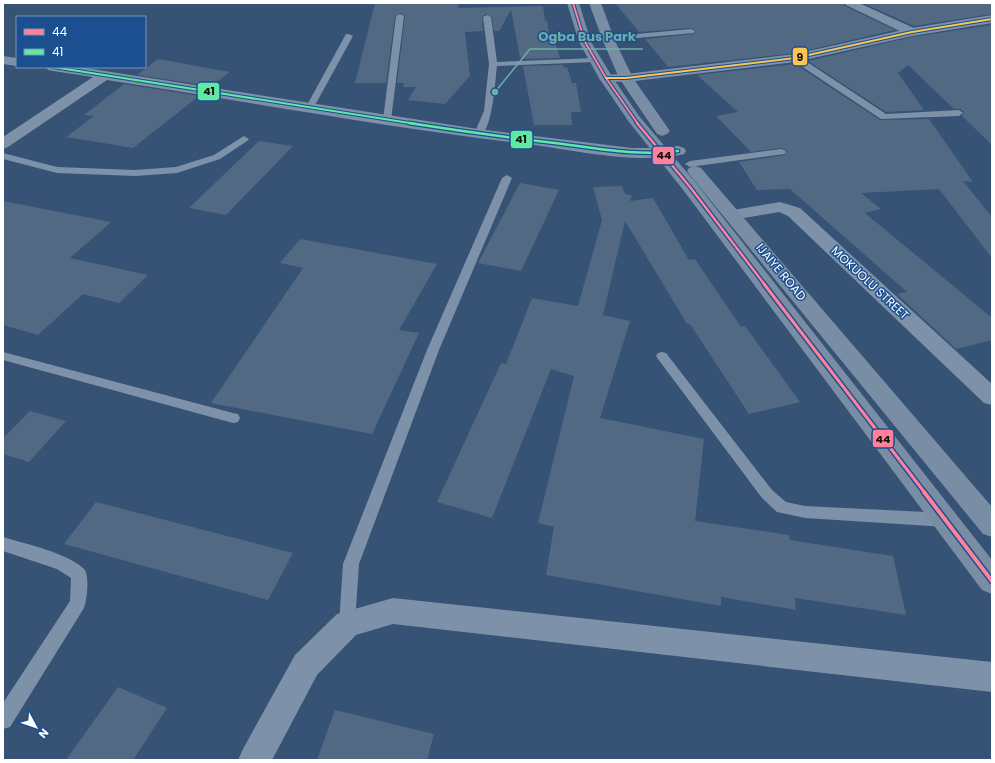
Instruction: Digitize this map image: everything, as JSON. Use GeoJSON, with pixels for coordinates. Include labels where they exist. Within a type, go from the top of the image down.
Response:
{"type":"FeatureCollection","features":[{"type":"Feature","properties":{"kind":"main road","name":"IJAIYE ROAD"},"geometry":{"type":"LineString","coordinates":[[573,3],[584,42],[634,119],[677,156],[733,215],[992,526]]}},
{"type":"Feature","properties":{"kind":"main road","name":"IJAIYE ROAD"},"geometry":{"type":"LineString","coordinates":[[595,3],[609,41],[626,78],[677,156],[690,187],[992,581]]}},
{"type":"Feature","properties":{"kind":"street"},"geometry":{"type":"LineString","coordinates":[[850,3],[912,32]]}},
{"type":"Feature","properties":{"kind":"street"},"geometry":{"type":"LineString","coordinates":[[606,78],[626,78],[795,58],[912,32],[992,19]]}},
{"type":"Feature","properties":{"kind":"street"},"geometry":{"type":"LineString","coordinates":[[3,60],[16,62]]}},
{"type":"Feature","properties":{"kind":"street"},"geometry":{"type":"LineString","coordinates":[[60,68],[478,134],[632,153],[677,156]]}},
{"type":"Feature","properties":{"kind":"street"},"geometry":{"type":"LineString","coordinates":[[3,144],[105,75]]}},
{"type":"Feature","properties":{"kind":"street","name":"MOKUOLU STREET"},"geometry":{"type":"LineString","coordinates":[[733,215],[780,207],[794,212],[992,397]]}},
{"type":"Feature","properties":{"kind":"street"},"geometry":{"type":"LineString","coordinates":[[254,760],[306,665],[347,624],[393,611],[992,677]]}},
{"type":"Feature","properties":{"kind":"lane"},"geometry":{"type":"LineString","coordinates":[[387,120],[400,16]]}},
{"type":"Feature","properties":{"kind":"lane"},"geometry":{"type":"LineString","coordinates":[[478,134],[488,110],[493,64],[487,17]]}},
{"type":"Feature","properties":{"kind":"lane"},"geometry":{"type":"LineString","coordinates":[[637,36],[691,31]]}},
{"type":"Feature","properties":{"kind":"lane"},"geometry":{"type":"LineString","coordinates":[[310,107],[349,36]]}},
{"type":"Feature","properties":{"kind":"lane"},"geometry":{"type":"LineString","coordinates":[[795,58],[884,117],[959,113]]}},
{"type":"Feature","properties":{"kind":"lane"},"geometry":{"type":"LineString","coordinates":[[493,64],[595,60]]}},
{"type":"Feature","properties":{"kind":"lane"},"geometry":{"type":"LineString","coordinates":[[3,156],[57,170],[135,173],[177,170],[217,157],[244,139]]}},
{"type":"Feature","properties":{"kind":"lane"},"geometry":{"type":"LineString","coordinates":[[677,156],[781,152]]}},
{"type":"Feature","properties":{"kind":"lane"},"geometry":{"type":"LineString","coordinates":[[347,624],[351,564],[433,350],[507,178]]}},
{"type":"Feature","properties":{"kind":"lane"},"geometry":{"type":"LineString","coordinates":[[3,356],[233,418]]}},
{"type":"Feature","properties":{"kind":"lane"},"geometry":{"type":"LineString","coordinates":[[662,356],[767,494],[782,507],[805,512],[946,520]]}},
{"type":"Feature","properties":{"kind":"lane"},"geometry":{"type":"LineString","coordinates":[[3,544],[62,563],[79,575],[78,603],[3,720]]}},
{"type":"Feature","properties":{"kind":"building"},"geometry":{"type":"Polygon","coordinates":[[[375,3],[459,3],[458,8],[543,6],[550,40],[554,39],[560,58],[522,59],[522,57],[520,57],[511,10],[499,31],[494,31],[492,17],[486,14],[482,17],[483,31],[465,32],[470,76],[445,104],[408,100],[416,87],[403,87],[404,83],[397,83],[405,16],[401,13],[395,16],[386,83],[355,83],[375,3]]]}},
{"type":"Feature","properties":{"kind":"building"},"geometry":{"type":"Polygon","coordinates":[[[615,3],[842,3],[845,6],[895,30],[795,53],[668,67],[645,39],[694,34],[696,31],[691,28],[639,32],[615,3]]]}},
{"type":"Feature","properties":{"kind":"building"},"geometry":{"type":"Polygon","coordinates":[[[863,3],[992,3],[992,14],[914,26],[863,3]]]}},
{"type":"Feature","properties":{"kind":"building"},"geometry":{"type":"Polygon","coordinates":[[[992,25],[992,145],[962,116],[964,112],[960,109],[954,109],[908,65],[898,73],[924,110],[886,112],[808,61],[912,37],[992,25]]]}},
{"type":"Feature","properties":{"kind":"building"},"geometry":{"type":"Polygon","coordinates":[[[158,59],[230,72],[211,86],[137,75],[158,59]]]}},
{"type":"Feature","properties":{"kind":"building"},"geometry":{"type":"Polygon","coordinates":[[[795,64],[880,120],[929,119],[973,182],[963,181],[992,217],[992,258],[939,189],[861,193],[881,209],[865,213],[992,318],[992,340],[956,349],[897,294],[907,292],[790,189],[757,190],[739,162],[784,155],[787,151],[781,148],[751,152],[716,116],[738,112],[697,75],[795,64]]]}},
{"type":"Feature","properties":{"kind":"building"},"geometry":{"type":"Polygon","coordinates":[[[563,65],[564,68],[567,67],[572,83],[576,83],[581,112],[571,112],[572,125],[534,125],[523,66],[563,65]]]}},
{"type":"Feature","properties":{"kind":"building"},"geometry":{"type":"Polygon","coordinates":[[[124,84],[199,96],[133,148],[66,137],[94,116],[84,115],[124,84]]]}},
{"type":"Feature","properties":{"kind":"building"},"geometry":{"type":"Polygon","coordinates":[[[259,141],[293,146],[226,215],[189,208],[259,141]]]}},
{"type":"Feature","properties":{"kind":"building"},"geometry":{"type":"Polygon","coordinates":[[[520,183],[559,190],[521,271],[478,263],[520,183]]]}},
{"type":"Feature","properties":{"kind":"building"},"geometry":{"type":"Polygon","coordinates":[[[622,186],[625,194],[632,195],[630,201],[653,198],[689,260],[695,259],[741,327],[745,326],[800,402],[749,414],[690,324],[687,324],[625,221],[603,315],[630,321],[600,418],[704,439],[695,521],[789,535],[790,540],[893,556],[906,615],[795,598],[796,610],[721,597],[721,606],[546,575],[554,527],[538,523],[574,376],[551,369],[492,518],[437,502],[501,363],[506,364],[532,298],[578,306],[602,220],[593,187],[622,186]]]}},
{"type":"Feature","properties":{"kind":"building"},"geometry":{"type":"Polygon","coordinates":[[[3,201],[111,222],[70,258],[148,275],[119,303],[83,294],[38,335],[3,325],[3,201]]]}},
{"type":"Feature","properties":{"kind":"building"},"geometry":{"type":"Polygon","coordinates":[[[300,239],[437,264],[399,330],[419,333],[372,434],[211,403],[303,268],[280,263],[300,239]]]}},
{"type":"Feature","properties":{"kind":"building"},"geometry":{"type":"Polygon","coordinates":[[[30,411],[66,421],[29,462],[3,454],[3,438],[30,411]]]}},
{"type":"Feature","properties":{"kind":"building"},"geometry":{"type":"Polygon","coordinates":[[[96,502],[293,553],[268,600],[64,544],[96,502]]]}},
{"type":"Feature","properties":{"kind":"building"},"geometry":{"type":"Polygon","coordinates":[[[118,687],[167,708],[133,760],[66,760],[118,687]]]}},
{"type":"Feature","properties":{"kind":"building"},"geometry":{"type":"Polygon","coordinates":[[[335,710],[434,734],[427,760],[317,760],[335,710]]]}},
{"type":"Feature","properties":{"kind":"transit line","name":"44"},"geometry":{"type":"LineString","coordinates":[[573,3],[585,42],[606,78],[634,119],[690,187],[992,581]]}},
{"type":"Feature","properties":{"kind":"transit line","name":"9"},"geometry":{"type":"LineString","coordinates":[[606,78],[626,78],[795,58],[912,32],[992,19]]}},
{"type":"Feature","properties":{"kind":"transit line","name":"41"},"geometry":{"type":"LineString","coordinates":[[59,68],[478,134],[632,153],[662,153],[678,151]]}},
{"type":"Feature","properties":{"kind":"place","name":"Ogba Bus Park"},"geometry":{"type":"Point","coordinates":[495,92]}}]}
